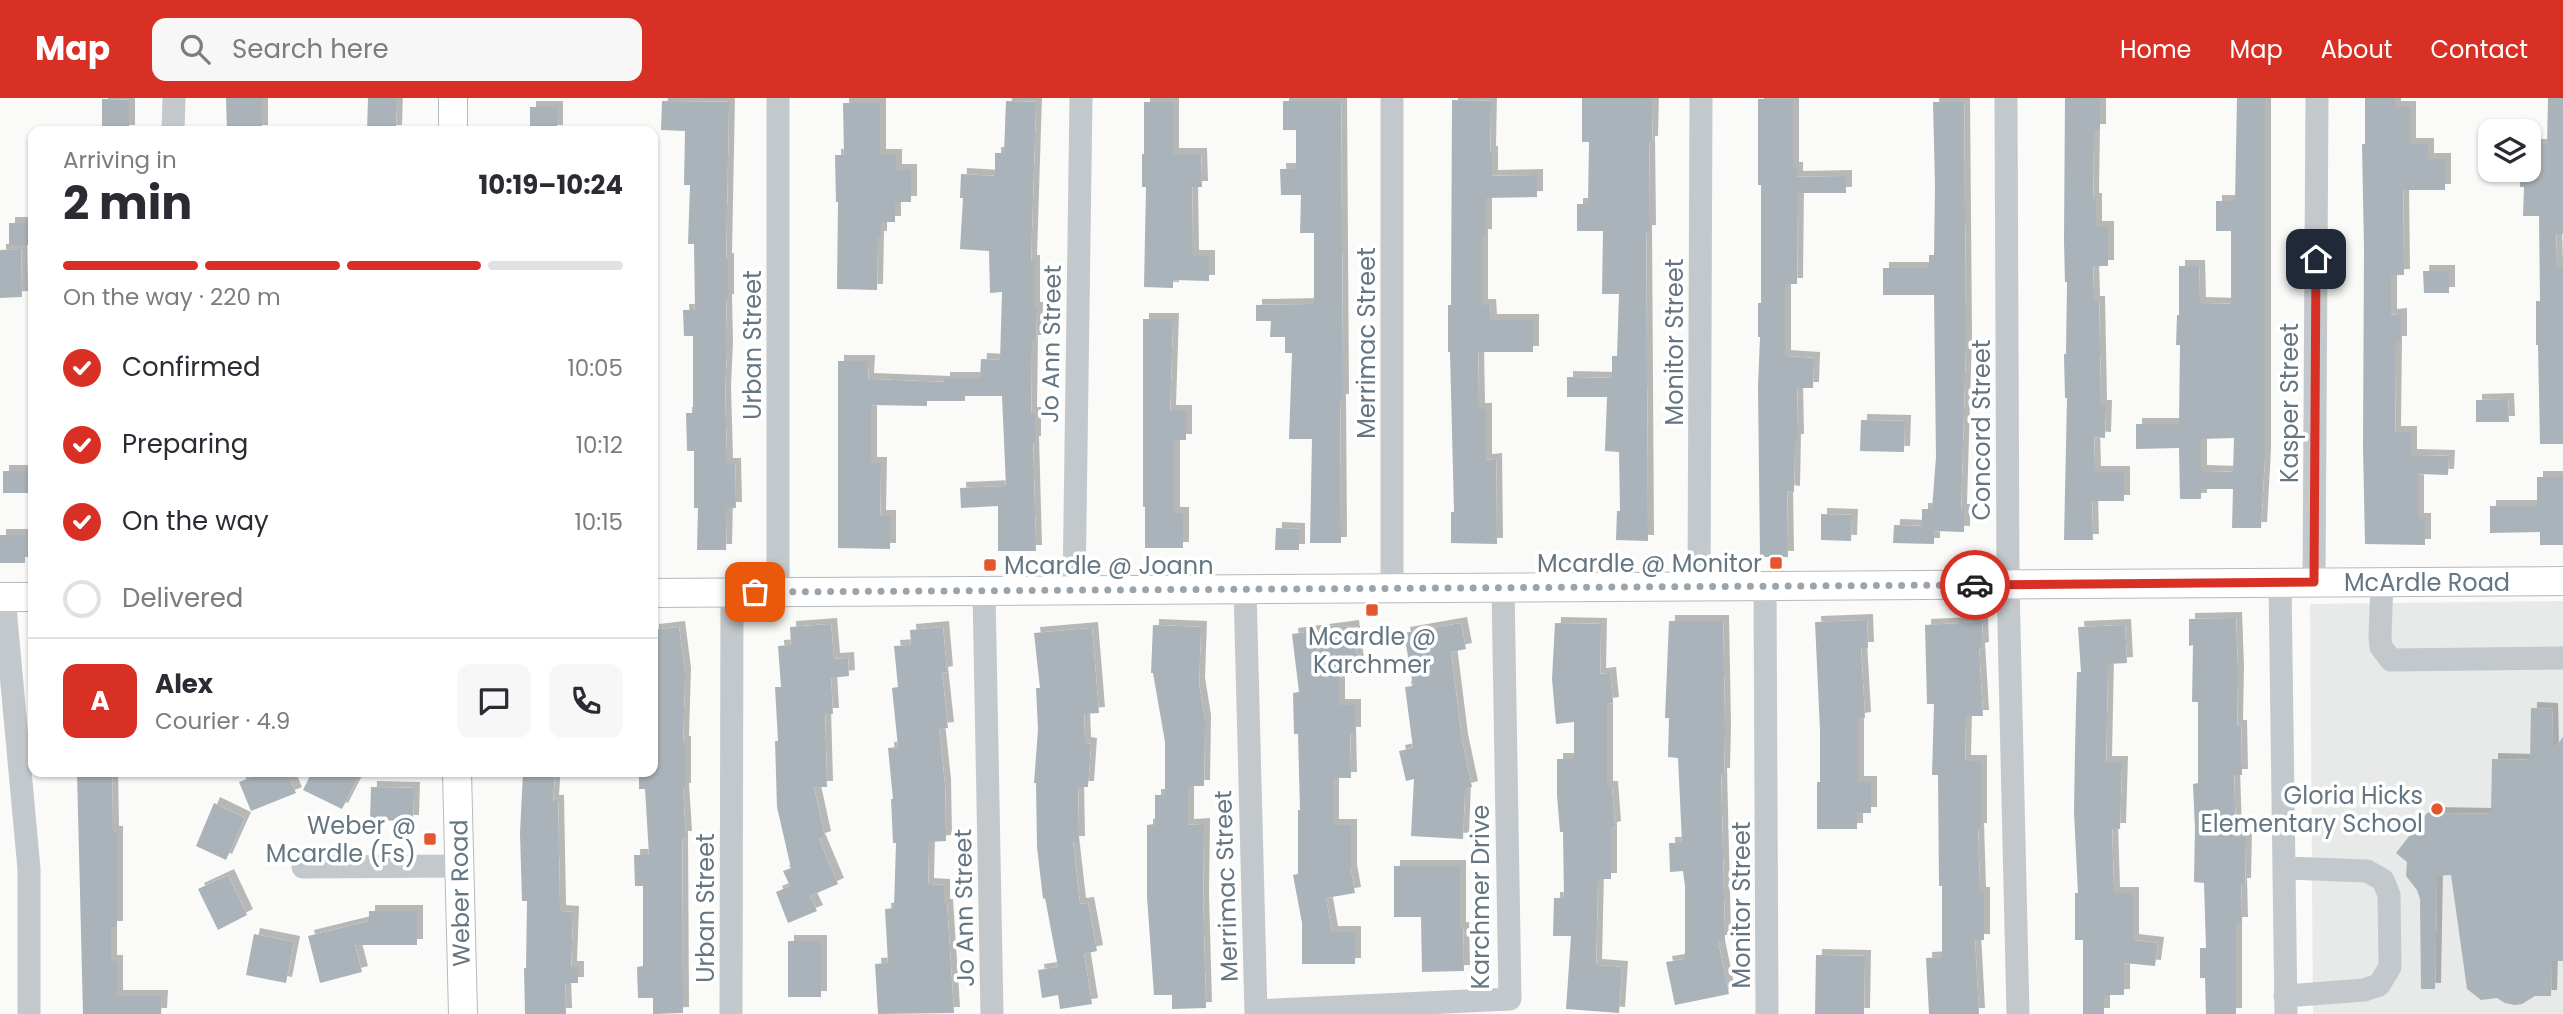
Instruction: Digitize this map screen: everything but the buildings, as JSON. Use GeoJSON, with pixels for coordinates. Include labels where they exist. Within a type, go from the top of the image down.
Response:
{"type":"FeatureCollection","features":[{"type":"Feature","properties":{"kind":"main road"},"geometry":{"type":"LineString","coordinates":[[453,98],[453,126]]}},
{"type":"Feature","properties":{"kind":"main road","name":"McArdle Road"},"geometry":{"type":"LineString","coordinates":[[658,593],[2563,581]]}},
{"type":"Feature","properties":{"kind":"main road"},"geometry":{"type":"LineString","coordinates":[[2,597],[28,597]]}},
{"type":"Feature","properties":{"kind":"main road","name":"Weber Road"},"geometry":{"type":"LineString","coordinates":[[457,777],[463,1014]]}},
{"type":"Feature","properties":{"kind":"street"},"geometry":{"type":"LineString","coordinates":[[173,126],[174,98]]}},
{"type":"Feature","properties":{"kind":"street","name":"Urban Street"},"geometry":{"type":"LineString","coordinates":[[778,98],[778,592]]}},
{"type":"Feature","properties":{"kind":"street","name":"Jo Ann Street"},"geometry":{"type":"LineString","coordinates":[[1074,590],[1081,98]]}},
{"type":"Feature","properties":{"kind":"street","name":"Merrimac Street"},"geometry":{"type":"LineString","coordinates":[[1392,98],[1392,588]]}},
{"type":"Feature","properties":{"kind":"street","name":"Monitor Street"},"geometry":{"type":"LineString","coordinates":[[1699,586],[1701,98]]}},
{"type":"Feature","properties":{"kind":"street","name":"Concord Street"},"geometry":{"type":"LineString","coordinates":[[2006,98],[2008,584],[2018,1014]]}},
{"type":"Feature","properties":{"kind":"street","name":"Kasper Street"},"geometry":{"type":"LineString","coordinates":[[2314,582],[2317,98]]}},
{"type":"Feature","properties":{"kind":"street"},"geometry":{"type":"LineString","coordinates":[[2382,582],[2381,647],[2391,660],[2563,658]]}},
{"type":"Feature","properties":{"kind":"street"},"geometry":{"type":"LineString","coordinates":[[2280,583],[2284,868],[2286,1005],[2379,985],[2390,967],[2389,895],[2384,880],[2367,871],[2284,868]]}},
{"type":"Feature","properties":{"kind":"street","name":"Monitor Street"},"geometry":{"type":"LineString","coordinates":[[1765,586],[1767,1014]]}},
{"type":"Feature","properties":{"kind":"street","name":"Karchmer Drive"},"geometry":{"type":"LineString","coordinates":[[1256,1013],[1510,999],[1503,587]]}},
{"type":"Feature","properties":{"kind":"street","name":"Merrimac Street"},"geometry":{"type":"LineString","coordinates":[[1245,589],[1256,1013]]}},
{"type":"Feature","properties":{"kind":"street","name":"Jo Ann Street"},"geometry":{"type":"LineString","coordinates":[[984,591],[992,1014]]}},
{"type":"Feature","properties":{"kind":"street","name":"Urban Street"},"geometry":{"type":"LineString","coordinates":[[732,592],[732,1014]]}},
{"type":"Feature","properties":{"kind":"street"},"geometry":{"type":"LineString","coordinates":[[2,597],[29,869],[29,1014]]}},
{"type":"Feature","properties":{"kind":"street"},"geometry":{"type":"LineString","coordinates":[[303,867],[461,866]]}},
{"type":"Feature","properties":{"kind":"shaded area","name":"Gloria Hicks Elementary School"},"geometry":{"type":"Polygon","coordinates":[[[2563,601],[2563,1014],[2313,1014],[2310,604],[2563,601]]]}},
{"type":"Feature","properties":{"kind":"way so far"},"geometry":{"type":"LineString","coordinates":[[755,592],[1975,585]]}},
{"type":"Feature","properties":{"kind":"place","name":"Mcardle @ Monitor"},"geometry":{"type":"Point","coordinates":[1776,563]}},
{"type":"Feature","properties":{"kind":"place","name":"Mcardle @ Joann"},"geometry":{"type":"Point","coordinates":[990,565]}},
{"type":"Feature","properties":{"kind":"place","name":"Mcardle @ Karchmer"},"geometry":{"type":"Point","coordinates":[1372,610]}},
{"type":"Feature","properties":{"kind":"place","name":"Gloria Hicks Elementary School"},"geometry":{"type":"Point","coordinates":[2437,809]}},
{"type":"Feature","properties":{"kind":"place","name":"Weber @ Mcardle (Fs)"},"geometry":{"type":"Point","coordinates":[430,839]}},
{"type":"Feature","properties":{"kind":"route"},"geometry":{"type":"LineString","coordinates":[[1975,585],[2314,582],[2316,259]]}}]}
